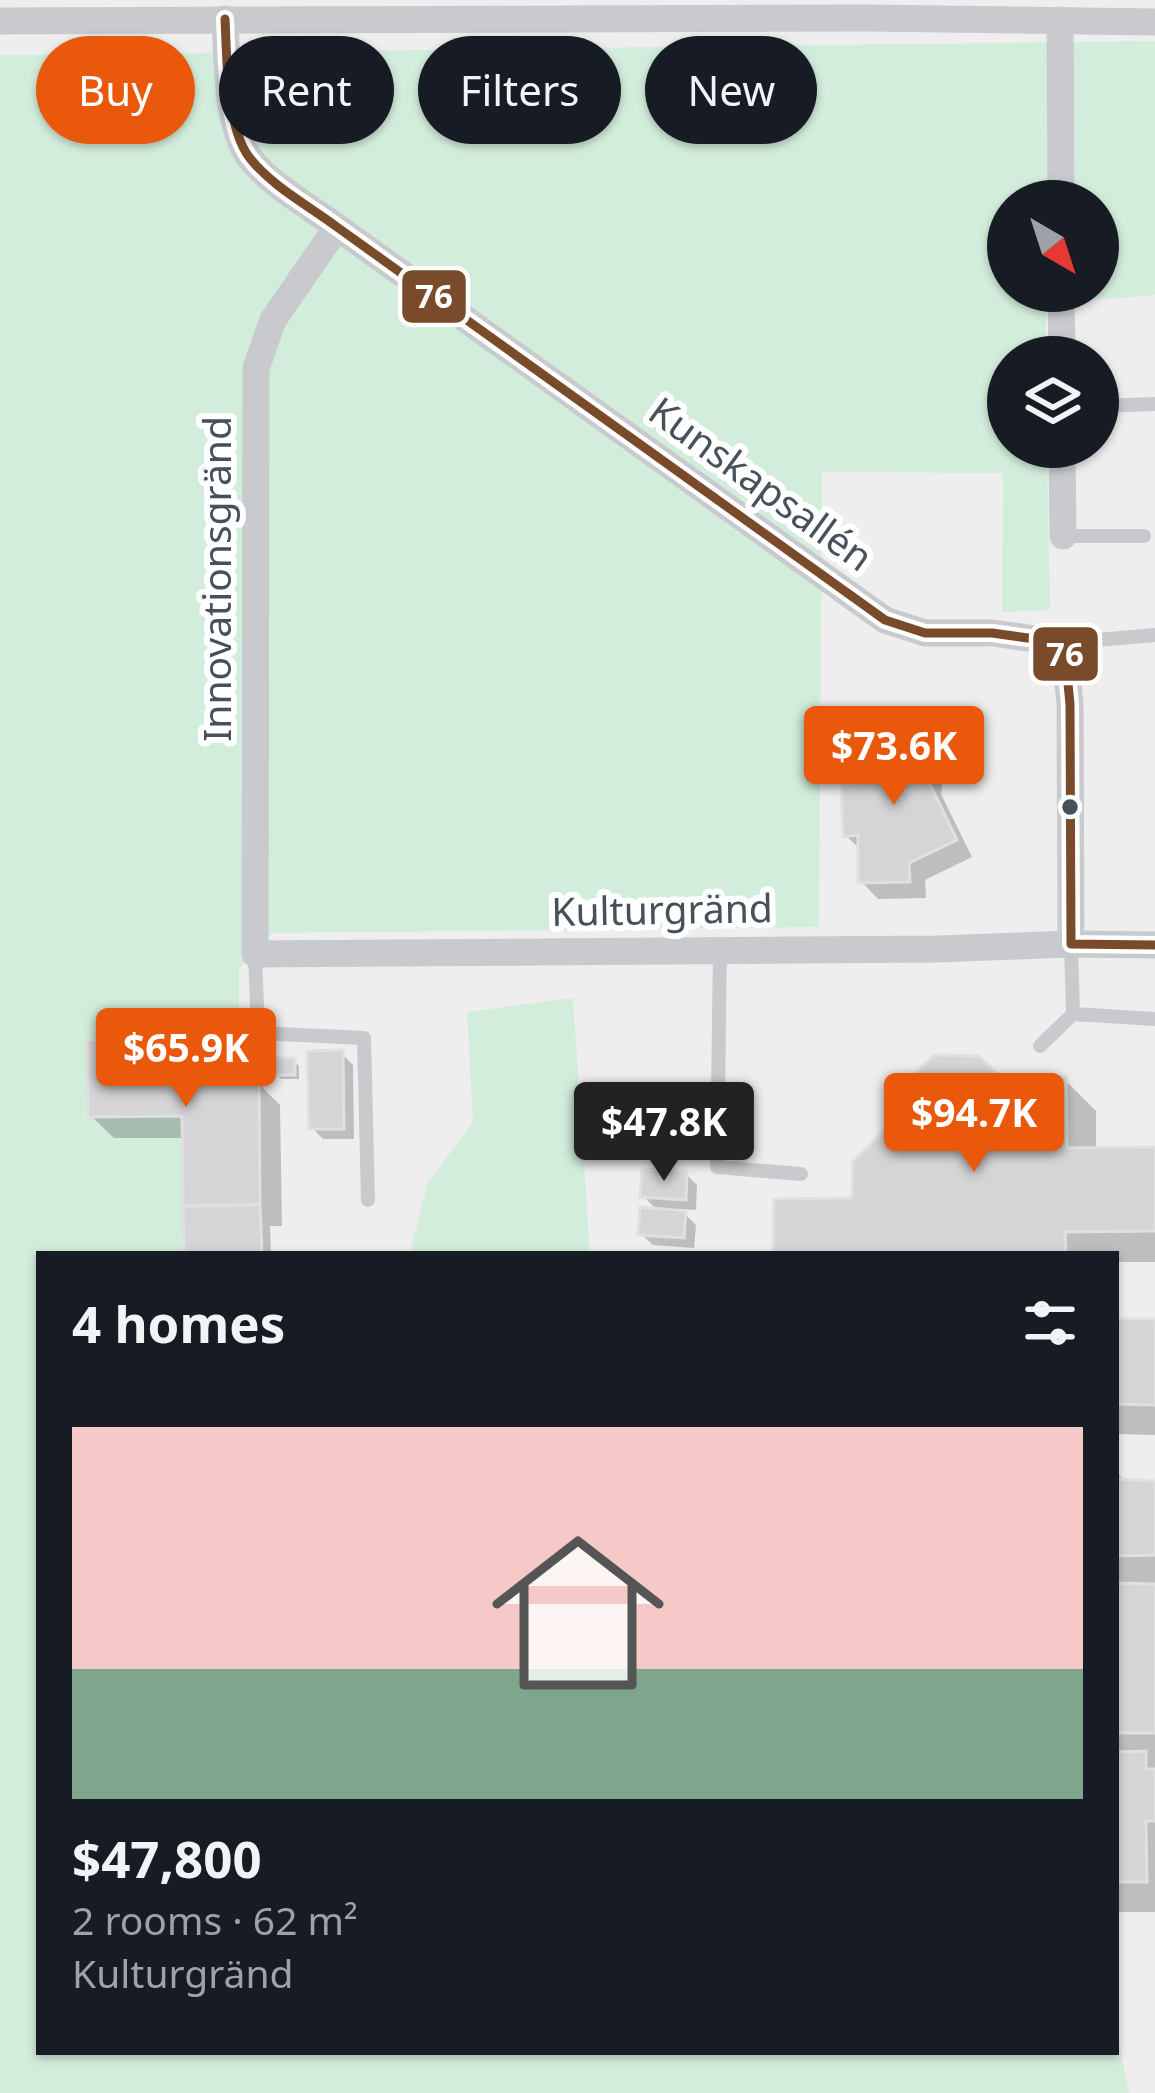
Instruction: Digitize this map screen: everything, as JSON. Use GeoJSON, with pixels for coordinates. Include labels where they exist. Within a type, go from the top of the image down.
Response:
{"type":"FeatureCollection","features":[{"type":"Feature","properties":{"kind":"street"},"geometry":{"type":"LineString","coordinates":[[0,21],[94,9],[225,19],[867,9],[1155,22]]}},
{"type":"Feature","properties":{"kind":"street","name":"Kunskapsallén"},"geometry":{"type":"LineString","coordinates":[[225,19],[232,96],[243,148],[265,173],[337,227],[885,620],[925,634],[992,633],[1064,643]]}},
{"type":"Feature","properties":{"kind":"street"},"geometry":{"type":"LineString","coordinates":[[1060,20],[1061,180]]}},
{"type":"Feature","properties":{"kind":"street","name":"Innovationsgränd"},"geometry":{"type":"LineString","coordinates":[[255,954],[256,368],[273,320],[337,227]]}},
{"type":"Feature","properties":{"kind":"street"},"geometry":{"type":"LineString","coordinates":[[1062,468],[1063,536]]}},
{"type":"Feature","properties":{"kind":"street"},"geometry":{"type":"LineString","coordinates":[[1064,643],[1070,704],[1070,944],[1155,945]]}},
{"type":"Feature","properties":{"kind":"street","name":"Kulturgränd"},"geometry":{"type":"LineString","coordinates":[[255,954],[937,950],[1070,944]]}},
{"type":"Feature","properties":{"kind":"lane"},"geometry":{"type":"LineString","coordinates":[[1119,405],[1155,404]]}},
{"type":"Feature","properties":{"kind":"lane"},"geometry":{"type":"LineString","coordinates":[[1063,536],[1144,536]]}},
{"type":"Feature","properties":{"kind":"lane"},"geometry":{"type":"LineString","coordinates":[[1064,643],[1155,635]]}},
{"type":"Feature","properties":{"kind":"lane"},"geometry":{"type":"LineString","coordinates":[[1070,944],[1073,1014]]}},
{"type":"Feature","properties":{"kind":"lane"},"geometry":{"type":"LineString","coordinates":[[720,948],[717,1168],[801,1174]]}},
{"type":"Feature","properties":{"kind":"lane"},"geometry":{"type":"LineString","coordinates":[[255,954],[258,1033],[364,1038],[368,1200]]}},
{"type":"Feature","properties":{"kind":"lane"},"geometry":{"type":"LineString","coordinates":[[1040,1046],[1073,1014],[1155,1019]]}},
{"type":"Feature","properties":{"kind":"green space"},"geometry":{"type":"Polygon","coordinates":[[[1155,41],[1155,295],[1119,298],[1119,180],[987,180],[987,312],[1046,312],[1046,336],[987,336],[987,468],[1047,468],[1050,610],[1002,612],[1003,473],[822,472],[819,927],[272,933],[239,969],[239,1025],[221,1038],[87,1040],[182,1116],[184,1251],[36,1251],[36,2055],[1119,2055],[1119,2043],[1129,2093],[0,2093],[0,55],[36,55],[36,144],[195,144],[195,53],[219,52],[219,144],[394,144],[394,50],[418,50],[418,144],[621,144],[621,47],[645,47],[645,144],[817,144],[817,45],[1155,41]]]}},
{"type":"Feature","properties":{"kind":"green space"},"geometry":{"type":"Polygon","coordinates":[[[573,998],[590,1251],[411,1251],[428,1182],[473,1122],[467,1012],[573,998]]]}},
{"type":"Feature","properties":{"kind":"building"},"geometry":{"type":"Polygon","coordinates":[[[857,739],[941,740],[942,761],[926,762],[925,774],[957,840],[909,863],[910,882],[858,883],[858,835],[843,837],[841,785],[856,784],[857,739]]]}},
{"type":"Feature","properties":{"kind":"building"},"geometry":{"type":"Polygon","coordinates":[[[221,1038],[222,1079],[259,1079],[260,1205],[183,1206],[182,1116],[88,1117],[87,1040],[221,1038]]]}},
{"type":"Feature","properties":{"kind":"building"},"geometry":{"type":"Polygon","coordinates":[[[343,1050],[344,1129],[309,1129],[307,1051],[343,1050]]]}},
{"type":"Feature","properties":{"kind":"building"},"geometry":{"type":"Polygon","coordinates":[[[934,1055],[979,1056],[1002,1078],[1066,1077],[1067,1148],[1155,1147],[1155,1231],[1065,1232],[1066,1251],[773,1251],[774,1199],[852,1198],[853,1162],[888,1126],[890,1098],[934,1055]]]}},
{"type":"Feature","properties":{"kind":"building"},"geometry":{"type":"Polygon","coordinates":[[[273,1058],[295,1058],[295,1075],[273,1075],[273,1058]]]}},
{"type":"Feature","properties":{"kind":"building"},"geometry":{"type":"Polygon","coordinates":[[[642,1169],[687,1171],[686,1200],[640,1197],[642,1169]]]}},
{"type":"Feature","properties":{"kind":"building"},"geometry":{"type":"Polygon","coordinates":[[[260,1205],[262,1251],[184,1251],[183,1206],[260,1205]]]}},
{"type":"Feature","properties":{"kind":"building"},"geometry":{"type":"Polygon","coordinates":[[[640,1207],[686,1211],[684,1238],[638,1235],[640,1207]]]}},
{"type":"Feature","properties":{"kind":"building"},"geometry":{"type":"Polygon","coordinates":[[[1119,1319],[1155,1319],[1155,1405],[1119,1404],[1119,1319]]]}},
{"type":"Feature","properties":{"kind":"building"},"geometry":{"type":"Polygon","coordinates":[[[1119,1479],[1155,1481],[1155,1555],[1119,1556],[1119,1479]]]}},
{"type":"Feature","properties":{"kind":"building"},"geometry":{"type":"Polygon","coordinates":[[[1119,1583],[1155,1584],[1155,1733],[1119,1733],[1119,1583]]]}},
{"type":"Feature","properties":{"kind":"building"},"geometry":{"type":"Polygon","coordinates":[[[1146,1751],[1146,1769],[1155,1769],[1155,1821],[1146,1821],[1147,1882],[1119,1882],[1119,1752],[1146,1751]]]}},
{"type":"Feature","properties":{"kind":"transit line","name":"76"},"geometry":{"type":"LineString","coordinates":[[225,19],[229,90],[241,144],[258,167],[290,195],[885,620],[925,633],[992,633],[1064,643],[1070,704],[1071,944],[1155,945]]}}]}
